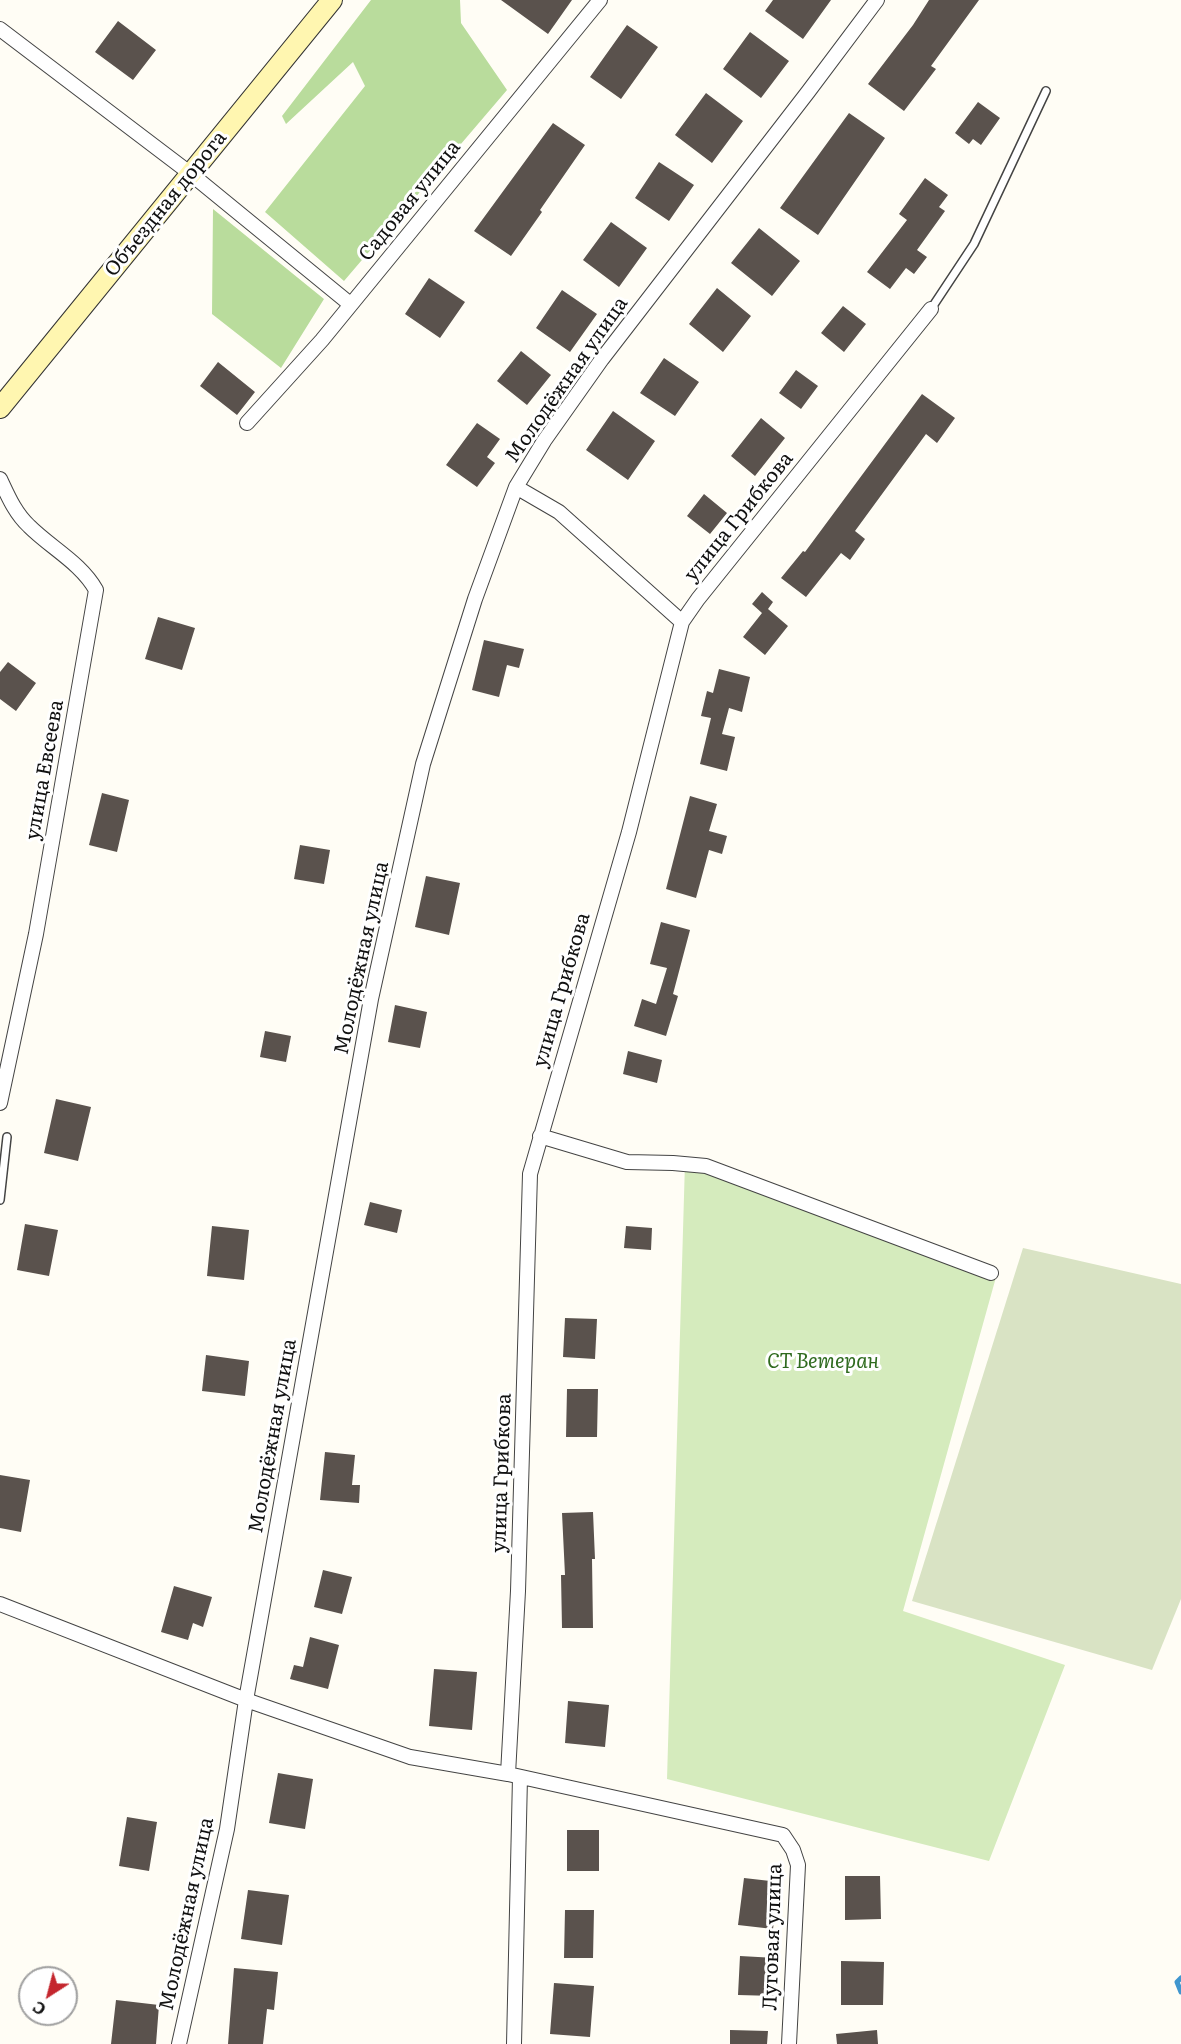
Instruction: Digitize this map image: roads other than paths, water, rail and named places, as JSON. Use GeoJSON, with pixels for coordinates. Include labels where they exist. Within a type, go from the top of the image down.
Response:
{"type":"FeatureCollection","features":[{"type":"Feature","properties":{"kind":"main road","name":"Объездная дорога"},"geometry":{"type":"LineString","coordinates":[[0,408],[332,0]]}},
{"type":"Feature","properties":{"kind":"street","name":"Садовая улица"},"geometry":{"type":"LineString","coordinates":[[248,423],[322,340],[600,0]]}},
{"type":"Feature","properties":{"kind":"street","name":"Молодёжная улица"},"geometry":{"type":"LineString","coordinates":[[179,2044],[226,1829],[246,1700],[371,999],[423,764],[475,600],[516,487],[544,441],[602,358],[877,0]]}},
{"type":"Feature","properties":{"kind":"street"},"geometry":{"type":"LineString","coordinates":[[0,29],[191,174],[350,304]]}},
{"type":"Feature","properties":{"kind":"street","name":"улица Грибкова"},"geometry":{"type":"LineString","coordinates":[[514,2044],[514,1776],[530,1174],[629,832],[682,622],[698,598],[931,309]]}},
{"type":"Feature","properties":{"kind":"street","name":"улица Евсеева"},"geometry":{"type":"LineString","coordinates":[[0,479],[15,510],[28,526],[88,575],[96,590],[36,934],[0,1103]]}},
{"type":"Feature","properties":{"kind":"street"},"geometry":{"type":"LineString","coordinates":[[516,487],[559,512],[682,622]]}},
{"type":"Feature","properties":{"kind":"street"},"geometry":{"type":"LineString","coordinates":[[540,1136],[627,1162],[706,1166],[991,1273]]}},
{"type":"Feature","properties":{"kind":"street"},"geometry":{"type":"LineString","coordinates":[[0,1604],[246,1700],[410,1757],[514,1776]]}},
{"type":"Feature","properties":{"kind":"street","name":"Луговая улица"},"geometry":{"type":"LineString","coordinates":[[514,1776],[783,1835],[793,1850],[798,1865],[789,2044]]}},
{"type":"Feature","properties":{"kind":"lane"},"geometry":{"type":"LineString","coordinates":[[931,309],[974,244],[1046,91]]}},
{"type":"Feature","properties":{"kind":"lane"},"geometry":{"type":"LineString","coordinates":[[0,1200],[7,1137]]}},
{"type":"Feature","properties":{"kind":"waterway"},"geometry":{"type":"LineString","coordinates":[[1181,1978],[1177,1982],[1181,1992]]}},
{"type":"Feature","properties":{"kind":"park label","name":"СТ Ветеран"},"geometry":{"type":"Point","coordinates":[823,1362]}}]}
